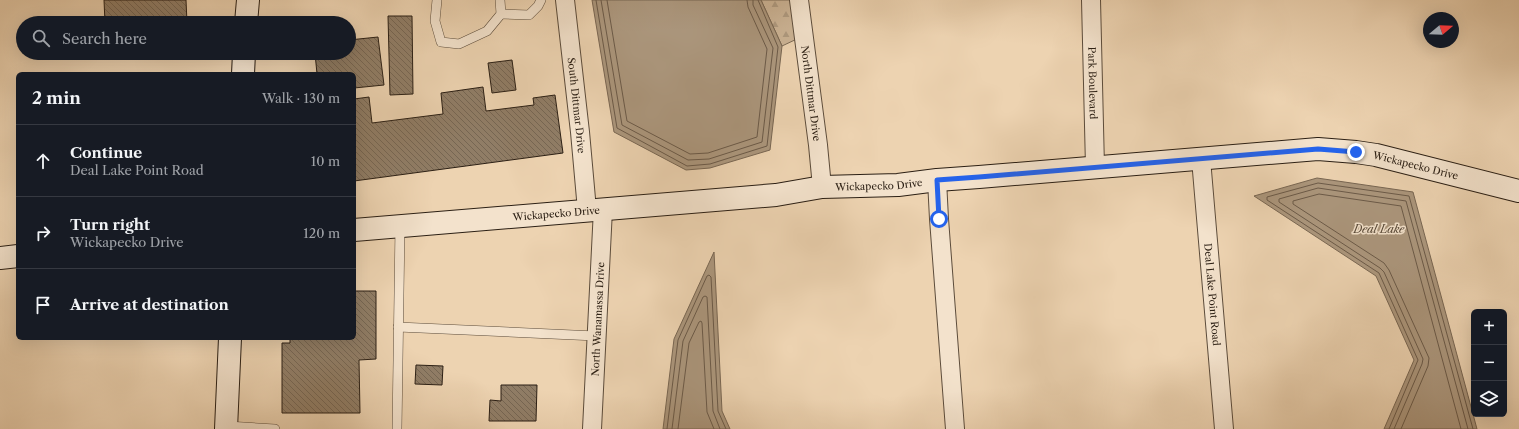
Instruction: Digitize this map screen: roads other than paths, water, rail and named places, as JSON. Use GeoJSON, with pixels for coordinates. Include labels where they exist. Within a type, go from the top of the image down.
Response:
{"type":"FeatureCollection","features":[{"type":"Feature","properties":{"kind":"street"},"geometry":{"type":"LineString","coordinates":[[247,16],[248,0]]}},
{"type":"Feature","properties":{"kind":"street","name":"South Dittmar Drive"},"geometry":{"type":"LineString","coordinates":[[565,0],[580,132],[595,209]]}},
{"type":"Feature","properties":{"kind":"street","name":"North Dittmar Drive"},"geometry":{"type":"LineString","coordinates":[[799,0],[822,187]]}},
{"type":"Feature","properties":{"kind":"street","name":"Park Boulevard"},"geometry":{"type":"LineString","coordinates":[[1091,0],[1095,167]]}},
{"type":"Feature","properties":{"kind":"street"},"geometry":{"type":"LineString","coordinates":[[243,72],[244,60]]}},
{"type":"Feature","properties":{"kind":"street","name":"Wickapecko Drive"},"geometry":{"type":"LineString","coordinates":[[356,230],[776,195],[822,187],[898,184],[1318,149],[1376,155],[1519,191]]}},
{"type":"Feature","properties":{"kind":"street","name":"Deal Lake Point Road"},"geometry":{"type":"LineString","coordinates":[[1201,159],[1224,429]]}},
{"type":"Feature","properties":{"kind":"street"},"geometry":{"type":"LineString","coordinates":[[937,180],[956,429]]}},
{"type":"Feature","properties":{"kind":"street","name":"North Wanamassa Drive"},"geometry":{"type":"LineString","coordinates":[[592,429],[596,336],[595,209]]}},
{"type":"Feature","properties":{"kind":"street"},"geometry":{"type":"LineString","coordinates":[[0,258],[16,256]]}},
{"type":"Feature","properties":{"kind":"street"},"geometry":{"type":"LineString","coordinates":[[226,427],[230,340]]}},
{"type":"Feature","properties":{"kind":"lane"},"geometry":{"type":"LineString","coordinates":[[437,0],[435,21],[441,42],[459,44],[487,32],[501,14],[500,0]]}},
{"type":"Feature","properties":{"kind":"lane"},"geometry":{"type":"LineString","coordinates":[[501,14],[530,15],[541,0]]}},
{"type":"Feature","properties":{"kind":"lane"},"geometry":{"type":"LineString","coordinates":[[397,429],[400,226]]}},
{"type":"Feature","properties":{"kind":"lane"},"geometry":{"type":"LineString","coordinates":[[398,327],[596,336]]}},
{"type":"Feature","properties":{"kind":"lane"},"geometry":{"type":"LineString","coordinates":[[226,427],[275,429]]}},
{"type":"Feature","properties":{"kind":"water"},"geometry":{"type":"Polygon","coordinates":[[[592,0],[761,0],[782,46],[770,150],[710,168],[686,170],[614,132],[592,0]]]}},
{"type":"Feature","properties":{"kind":"water","name":"Deal Lake"},"geometry":{"type":"Polygon","coordinates":[[[1317,178],[1413,192],[1471,407],[1471,417],[1474,417],[1477,429],[1384,429],[1414,360],[1376,276],[1254,196],[1317,178]]]}},
{"type":"Feature","properties":{"kind":"water"},"geometry":{"type":"Polygon","coordinates":[[[714,252],[722,411],[730,429],[663,429],[674,339],[714,252]]]}}]}
